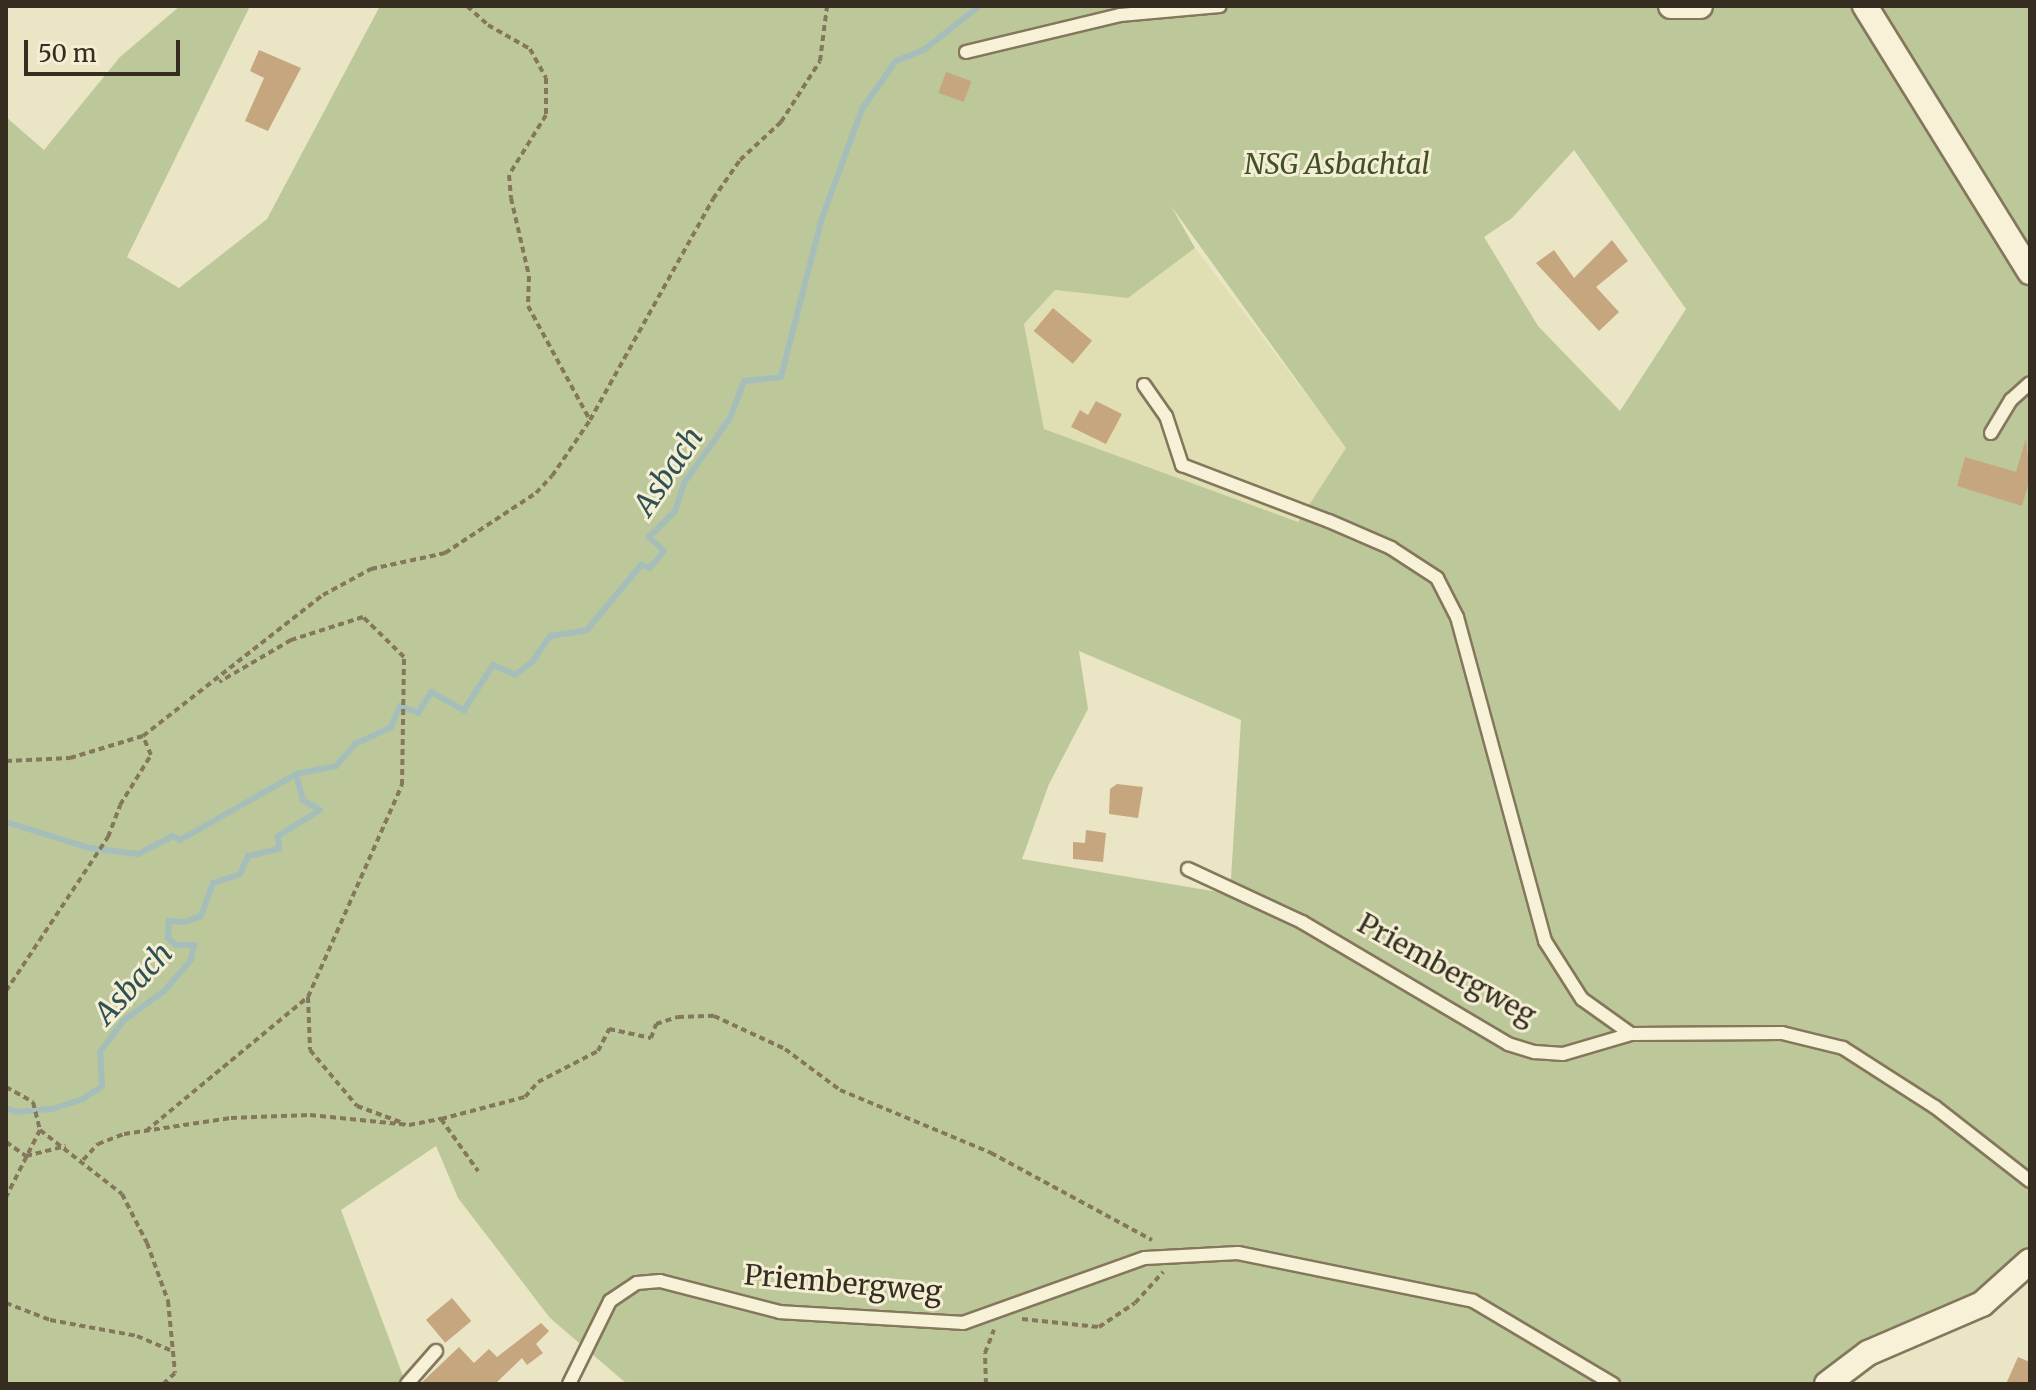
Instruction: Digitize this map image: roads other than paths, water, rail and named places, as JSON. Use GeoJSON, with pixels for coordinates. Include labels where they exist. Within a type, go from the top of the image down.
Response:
{"type":"FeatureCollection","features":[{"type":"Feature","properties":{"kind":"street"},"geometry":{"type":"LineString","coordinates":[[1671,6],[1700,6]]}},
{"type":"Feature","properties":{"kind":"street"},"geometry":{"type":"LineString","coordinates":[[1865,6],[2030,272]]}},
{"type":"Feature","properties":{"kind":"street"},"geometry":{"type":"LineString","coordinates":[[1827,1384],[1868,1353],[1982,1304],[2030,1261]]}},
{"type":"Feature","properties":{"kind":"lane"},"geometry":{"type":"LineString","coordinates":[[966,52],[1120,15],[1220,6]]}},
{"type":"Feature","properties":{"kind":"lane"},"geometry":{"type":"LineString","coordinates":[[1991,433],[2011,400],[2030,383]]}},
{"type":"Feature","properties":{"kind":"lane"},"geometry":{"type":"LineString","coordinates":[[1144,385],[1166,416],[1182,465],[1354,532],[1437,578],[1457,617],[1545,941],[1582,999],[1631,1034]]}},
{"type":"Feature","properties":{"kind":"lane","name":"Priembergweg"},"geometry":{"type":"LineString","coordinates":[[1188,869],[1302,922],[1508,1044],[1563,1054],[1631,1034],[1782,1033],[1843,1048],[1935,1107],[2030,1181]]}},
{"type":"Feature","properties":{"kind":"lane","name":"Priembergweg"},"geometry":{"type":"LineString","coordinates":[[569,1384],[610,1301],[647,1281],[780,1312],[909,1323],[963,1323],[1000,1313],[1107,1269],[1178,1254],[1238,1253],[1473,1301],[1613,1384]]}},
{"type":"Feature","properties":{"kind":"lane"},"geometry":{"type":"LineString","coordinates":[[407,1384],[436,1351]]}},
{"type":"Feature","properties":{"kind":"waterway","name":"Asbach"},"geometry":{"type":"LineString","coordinates":[[6,1108],[16,1112],[52,1109],[83,1099],[102,1086],[100,1052],[123,1021],[164,991],[191,960],[194,945],[176,945],[168,938],[169,921],[184,922],[201,916],[213,883],[240,874],[248,856],[279,849],[278,836],[320,810],[303,800],[296,774],[336,766],[355,744],[391,727],[400,706],[418,713],[431,692],[464,710],[493,665],[515,675],[532,662],[550,636],[587,630],[641,565],[650,568],[664,551],[649,537],[675,511],[684,483],[730,418],[744,381],[781,377],[821,221],[862,109],[896,61],[925,49],[979,6]]}},
{"type":"Feature","properties":{"kind":"waterway"},"geometry":{"type":"LineString","coordinates":[[6,822],[90,848],[138,854],[173,836],[180,840],[296,774]]}},
{"type":"Feature","properties":{"kind":"park label","name":"NSG Asbachtal"},"geometry":{"type":"Point","coordinates":[1337,164]}}]}
